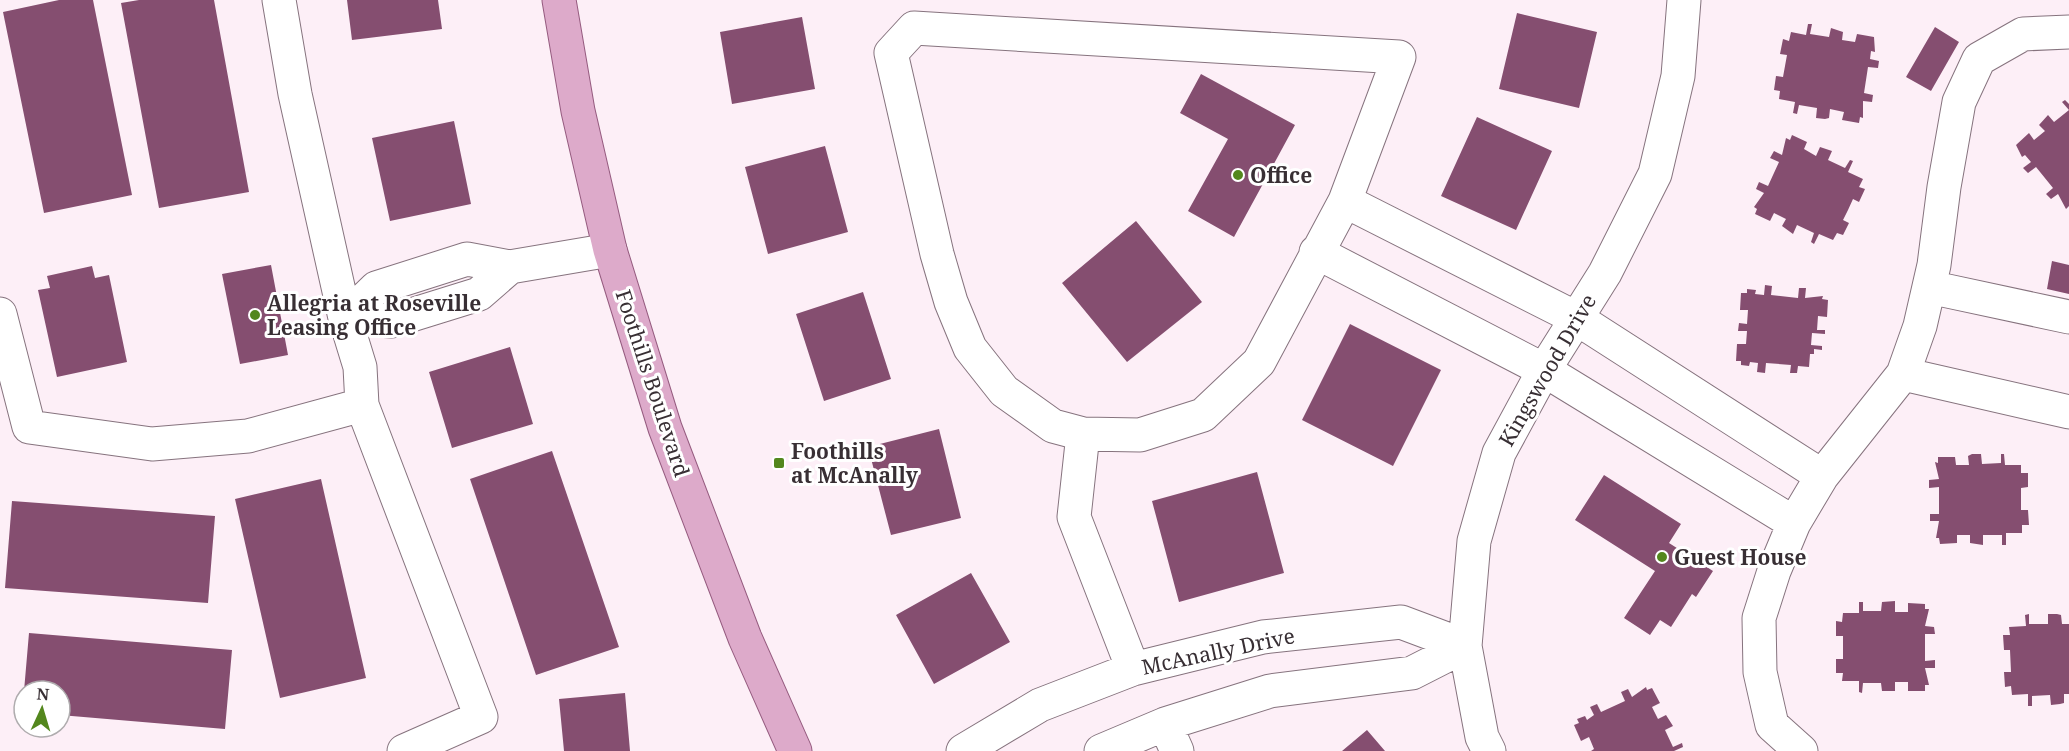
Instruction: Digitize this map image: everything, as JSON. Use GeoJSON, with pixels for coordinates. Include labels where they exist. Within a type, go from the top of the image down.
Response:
{"type":"FeatureCollection","features":[{"type":"Feature","properties":{"kind":"main road","name":"Foothills Boulevard"},"geometry":{"type":"LineString","coordinates":[[559,0],[578,111],[610,250],[665,428],[745,638],[795,751]]}},
{"type":"Feature","properties":{"kind":"street"},"geometry":{"type":"LineString","coordinates":[[279,0],[295,94],[345,318],[360,367],[363,405],[481,717],[404,751]]}},
{"type":"Feature","properties":{"kind":"street","name":"Kingswood Drive"},"geometry":{"type":"LineString","coordinates":[[1489,751],[1482,737],[1466,646],[1474,541],[1499,453],[1544,370],[1605,273],[1655,174],[1678,76],[1684,0]]}},
{"type":"Feature","properties":{"kind":"street"},"geometry":{"type":"LineString","coordinates":[[914,28],[1399,57],[1345,201],[1316,252],[1259,362],[1203,416],[1140,435],[1083,434],[1053,426],[1004,391],[970,348],[937,254],[891,53],[914,28]]}},
{"type":"Feature","properties":{"kind":"street"},"geometry":{"type":"LineString","coordinates":[[1801,751],[1772,725],[1761,672],[1759,629],[1759,618],[1794,523],[1822,476],[1903,374],[1920,326],[1929,286],[1959,102],[1979,59],[2023,34],[2069,32]]}},
{"type":"Feature","properties":{"kind":"street"},"geometry":{"type":"LineString","coordinates":[[1345,201],[1576,318],[1822,476]]}},
{"type":"Feature","properties":{"kind":"street"},"geometry":{"type":"LineString","coordinates":[[345,318],[392,321],[479,294],[510,267],[610,250]]}},
{"type":"Feature","properties":{"kind":"street"},"geometry":{"type":"LineString","coordinates":[[1316,252],[1544,370],[1794,523]]}},
{"type":"Feature","properties":{"kind":"street"},"geometry":{"type":"LineString","coordinates":[[1929,286],[2069,317]]}},
{"type":"Feature","properties":{"kind":"street"},"geometry":{"type":"LineString","coordinates":[[0,314],[29,427],[152,444],[248,436],[363,405]]}},
{"type":"Feature","properties":{"kind":"street"},"geometry":{"type":"LineString","coordinates":[[1903,374],[2069,412]]}},
{"type":"Feature","properties":{"kind":"street"},"geometry":{"type":"LineString","coordinates":[[1083,434],[1074,517],[1133,669]]}},
{"type":"Feature","properties":{"kind":"street","name":"McAnally Drive"},"geometry":{"type":"LineString","coordinates":[[963,751],[1040,705],[1133,669],[1263,637],[1401,622],[1466,646]]}},
{"type":"Feature","properties":{"kind":"street"},"geometry":{"type":"LineString","coordinates":[[1101,751],[1171,738],[1270,691],[1412,673],[1466,646]]}},
{"type":"Feature","properties":{"kind":"building"},"geometry":{"type":"Polygon","coordinates":[[[59,0],[93,0],[132,195],[44,213],[3,12],[59,0]]]}},
{"type":"Feature","properties":{"kind":"building"},"geometry":{"type":"Polygon","coordinates":[[[139,0],[214,0],[249,192],[159,208],[121,3],[139,0]]]}},
{"type":"Feature","properties":{"kind":"building"},"geometry":{"type":"Polygon","coordinates":[[[347,0],[438,0],[442,29],[352,40],[347,0]]]}},
{"type":"Feature","properties":{"kind":"building"},"geometry":{"type":"Polygon","coordinates":[[[1517,13],[1597,32],[1579,108],[1499,89],[1517,13]]]}},
{"type":"Feature","properties":{"kind":"building"},"geometry":{"type":"Polygon","coordinates":[[[802,17],[815,89],[732,104],[720,32],[802,17]]]}},
{"type":"Feature","properties":{"kind":"building"},"geometry":{"type":"Polygon","coordinates":[[[1808,24],[1812,24],[1810,34],[1829,37],[1831,28],[1843,32],[1842,40],[1855,42],[1857,34],[1874,37],[1875,52],[1871,51],[1870,59],[1879,61],[1878,68],[1868,67],[1864,93],[1873,95],[1872,102],[1863,101],[1863,118],[1860,117],[1859,123],[1842,120],[1844,112],[1830,109],[1829,118],[1825,119],[1816,118],[1817,108],[1799,105],[1797,114],[1793,113],[1795,102],[1779,99],[1780,91],[1774,90],[1776,76],[1783,77],[1787,55],[1780,54],[1783,39],[1789,41],[1791,32],[1806,35],[1808,24]]]}},
{"type":"Feature","properties":{"kind":"building"},"geometry":{"type":"Polygon","coordinates":[[[1935,27],[1959,42],[1931,91],[1906,77],[1935,27]]]}},
{"type":"Feature","properties":{"kind":"building","name":"Office"},"geometry":{"type":"Polygon","coordinates":[[[1201,74],[1295,125],[1234,237],[1188,211],[1228,139],[1180,113],[1201,74]]]}},
{"type":"Feature","properties":{"kind":"building"},"geometry":{"type":"Polygon","coordinates":[[[2065,100],[2069,104],[2069,110],[2062,102],[2065,100]]]}},
{"type":"Feature","properties":{"kind":"building"},"geometry":{"type":"Polygon","coordinates":[[[2069,110],[2069,206],[2066,209],[2058,194],[2051,199],[2046,194],[2053,188],[2036,167],[2028,173],[2023,168],[2031,162],[2025,155],[2022,157],[2016,145],[2029,133],[2034,140],[2045,131],[2039,125],[2048,115],[2054,122],[2069,110]]]}},
{"type":"Feature","properties":{"kind":"building"},"geometry":{"type":"Polygon","coordinates":[[[1477,117],[1552,151],[1516,230],[1441,196],[1477,117]]]}},
{"type":"Feature","properties":{"kind":"building"},"geometry":{"type":"Polygon","coordinates":[[[454,121],[471,204],[390,221],[372,138],[454,121]]]}},
{"type":"Feature","properties":{"kind":"building"},"geometry":{"type":"Polygon","coordinates":[[[1792,135],[1807,142],[1804,149],[1816,156],[1820,147],[1832,151],[1828,160],[1845,168],[1850,160],[1853,161],[1848,172],[1863,179],[1859,187],[1865,189],[1859,202],[1853,199],[1843,220],[1849,223],[1843,235],[1837,233],[1833,240],[1819,234],[1814,244],[1811,242],[1814,233],[1797,225],[1793,234],[1782,226],[1786,219],[1774,213],[1770,221],[1755,214],[1757,209],[1754,207],[1764,193],[1756,189],[1759,182],[1768,186],[1779,162],[1770,158],[1774,151],[1782,155],[1786,138],[1790,140],[1792,135]]]}},
{"type":"Feature","properties":{"kind":"building"},"geometry":{"type":"Polygon","coordinates":[[[825,146],[848,232],[768,254],[745,167],[825,146]]]}},
{"type":"Feature","properties":{"kind":"building"},"geometry":{"type":"Polygon","coordinates":[[[1136,221],[1202,302],[1127,362],[1062,283],[1136,221]]]}},
{"type":"Feature","properties":{"kind":"building"},"geometry":{"type":"Polygon","coordinates":[[[2052,261],[2069,265],[2069,294],[2047,289],[2052,261]]]}},
{"type":"Feature","properties":{"kind":"building","name":"Allegria at Roseville Leasing Office"},"geometry":{"type":"Polygon","coordinates":[[[271,265],[288,355],[240,364],[222,274],[271,265]]]}},
{"type":"Feature","properties":{"kind":"building"},"geometry":{"type":"Polygon","coordinates":[[[92,266],[95,278],[109,275],[127,362],[57,377],[38,290],[50,288],[47,276],[92,266]]]}},
{"type":"Feature","properties":{"kind":"building"},"geometry":{"type":"Polygon","coordinates":[[[1765,285],[1772,286],[1771,295],[1798,298],[1799,288],[1806,288],[1805,298],[1823,296],[1822,299],[1828,300],[1827,317],[1818,316],[1817,330],[1825,330],[1825,334],[1812,333],[1811,345],[1822,346],[1822,350],[1814,349],[1814,354],[1810,354],[1809,367],[1798,366],[1797,373],[1790,373],[1791,365],[1766,363],[1765,373],[1757,372],[1758,363],[1750,362],[1749,366],[1741,365],[1741,361],[1736,361],[1737,344],[1746,344],[1747,331],[1738,331],[1739,323],[1747,324],[1748,310],[1740,310],[1741,293],[1747,293],[1747,289],[1756,290],[1755,294],[1764,295],[1765,285]]]}},
{"type":"Feature","properties":{"kind":"building"},"geometry":{"type":"Polygon","coordinates":[[[863,292],[891,379],[824,401],[796,314],[863,292]]]}},
{"type":"Feature","properties":{"kind":"building"},"geometry":{"type":"Polygon","coordinates":[[[1350,324],[1441,370],[1393,466],[1302,420],[1350,324]]]}},
{"type":"Feature","properties":{"kind":"building"},"geometry":{"type":"Polygon","coordinates":[[[510,347],[533,424],[452,448],[429,372],[510,347]]]}},
{"type":"Feature","properties":{"kind":"building"},"geometry":{"type":"Polygon","coordinates":[[[939,429],[961,518],[891,535],[868,447],[939,429]]]}},
{"type":"Feature","properties":{"kind":"building"},"geometry":{"type":"Polygon","coordinates":[[[552,451],[619,647],[536,675],[470,479],[552,451]]]}},
{"type":"Feature","properties":{"kind":"building"},"geometry":{"type":"Polygon","coordinates":[[[1981,454],[1982,464],[2001,463],[2001,454],[2004,454],[2005,465],[2021,465],[2021,473],[2028,473],[2028,487],[2021,488],[2021,510],[2028,510],[2029,525],[2022,525],[2022,533],[2006,533],[2006,545],[2002,545],[2002,535],[1983,535],[1983,545],[1970,543],[1970,535],[1957,535],[1957,543],[1940,544],[1939,538],[1936,538],[1939,521],[1930,521],[1930,514],[1939,514],[1939,487],[1929,488],[1929,480],[1939,479],[1935,462],[1938,463],[1938,457],[1955,457],[1956,465],[1969,465],[1968,456],[1981,454]]]}},
{"type":"Feature","properties":{"kind":"building"},"geometry":{"type":"Polygon","coordinates":[[[1257,472],[1284,573],[1179,602],[1152,501],[1257,472]]]}},
{"type":"Feature","properties":{"kind":"building","name":"Guest House"},"geometry":{"type":"Polygon","coordinates":[[[1604,475],[1681,524],[1669,543],[1713,571],[1696,597],[1692,594],[1671,627],[1660,620],[1650,635],[1624,618],[1655,571],[1575,520],[1604,475]]]}},
{"type":"Feature","properties":{"kind":"building"},"geometry":{"type":"Polygon","coordinates":[[[321,479],[366,678],[280,698],[235,499],[321,479]]]}},
{"type":"Feature","properties":{"kind":"building"},"geometry":{"type":"Polygon","coordinates":[[[12,501],[215,516],[208,603],[5,588],[12,501]]]}},
{"type":"Feature","properties":{"kind":"building"},"geometry":{"type":"Polygon","coordinates":[[[971,573],[1010,642],[934,684],[896,615],[971,573]]]}},
{"type":"Feature","properties":{"kind":"building"},"geometry":{"type":"Polygon","coordinates":[[[1895,601],[1895,612],[1908,612],[1908,603],[1925,604],[1925,609],[1929,609],[1925,626],[1934,627],[1935,634],[1925,634],[1925,661],[1935,660],[1935,668],[1925,668],[1929,685],[1925,685],[1925,691],[1908,691],[1908,682],[1895,682],[1895,691],[1882,691],[1881,683],[1863,683],[1862,693],[1859,692],[1859,681],[1842,681],[1843,673],[1836,673],[1836,659],[1843,659],[1843,636],[1836,636],[1836,621],[1842,622],[1843,613],[1859,613],[1859,602],[1863,602],[1863,611],[1881,611],[1882,602],[1895,601]]]}},
{"type":"Feature","properties":{"kind":"building"},"geometry":{"type":"Polygon","coordinates":[[[2029,614],[2029,624],[2048,624],[2048,614],[2057,614],[2061,615],[2062,624],[2069,624],[2069,694],[2064,694],[2064,703],[2051,705],[2050,695],[2032,696],[2032,706],[2028,706],[2028,694],[2012,695],[2011,686],[2005,687],[2004,672],[2011,672],[2010,650],[2004,650],[2003,635],[2010,635],[2009,627],[2026,626],[2025,615],[2029,614]]]}},
{"type":"Feature","properties":{"kind":"building"},"geometry":{"type":"Polygon","coordinates":[[[29,633],[232,650],[225,729],[72,716],[72,679],[25,679],[29,633]]]}},
{"type":"Feature","properties":{"kind":"building"},"geometry":{"type":"Polygon","coordinates":[[[1646,687],[1647,690],[1652,688],[1660,703],[1652,707],[1658,719],[1666,715],[1673,726],[1665,730],[1673,747],[1682,743],[1683,747],[1674,751],[1591,751],[1594,749],[1589,737],[1581,741],[1574,725],[1579,723],[1577,719],[1585,716],[1587,720],[1594,715],[1590,707],[1597,704],[1601,712],[1625,701],[1621,692],[1628,689],[1632,697],[1646,687]]]}},
{"type":"Feature","properties":{"kind":"building"},"geometry":{"type":"Polygon","coordinates":[[[625,693],[630,751],[564,751],[559,699],[625,693]]]}},
{"type":"Feature","properties":{"kind":"building"},"geometry":{"type":"Polygon","coordinates":[[[1367,730],[1385,751],[1342,751],[1367,730]]]}},
{"type":"Feature","properties":{"kind":"place","name":"Office"},"geometry":{"type":"Point","coordinates":[1238,175]}},
{"type":"Feature","properties":{"kind":"place","name":"Allegria at Roseville Leasing Office"},"geometry":{"type":"Point","coordinates":[255,315]}},
{"type":"Feature","properties":{"kind":"place","name":"Foothills at McAnally"},"geometry":{"type":"Point","coordinates":[779,463]}},
{"type":"Feature","properties":{"kind":"place","name":"Guest House"},"geometry":{"type":"Point","coordinates":[1662,557]}}]}
